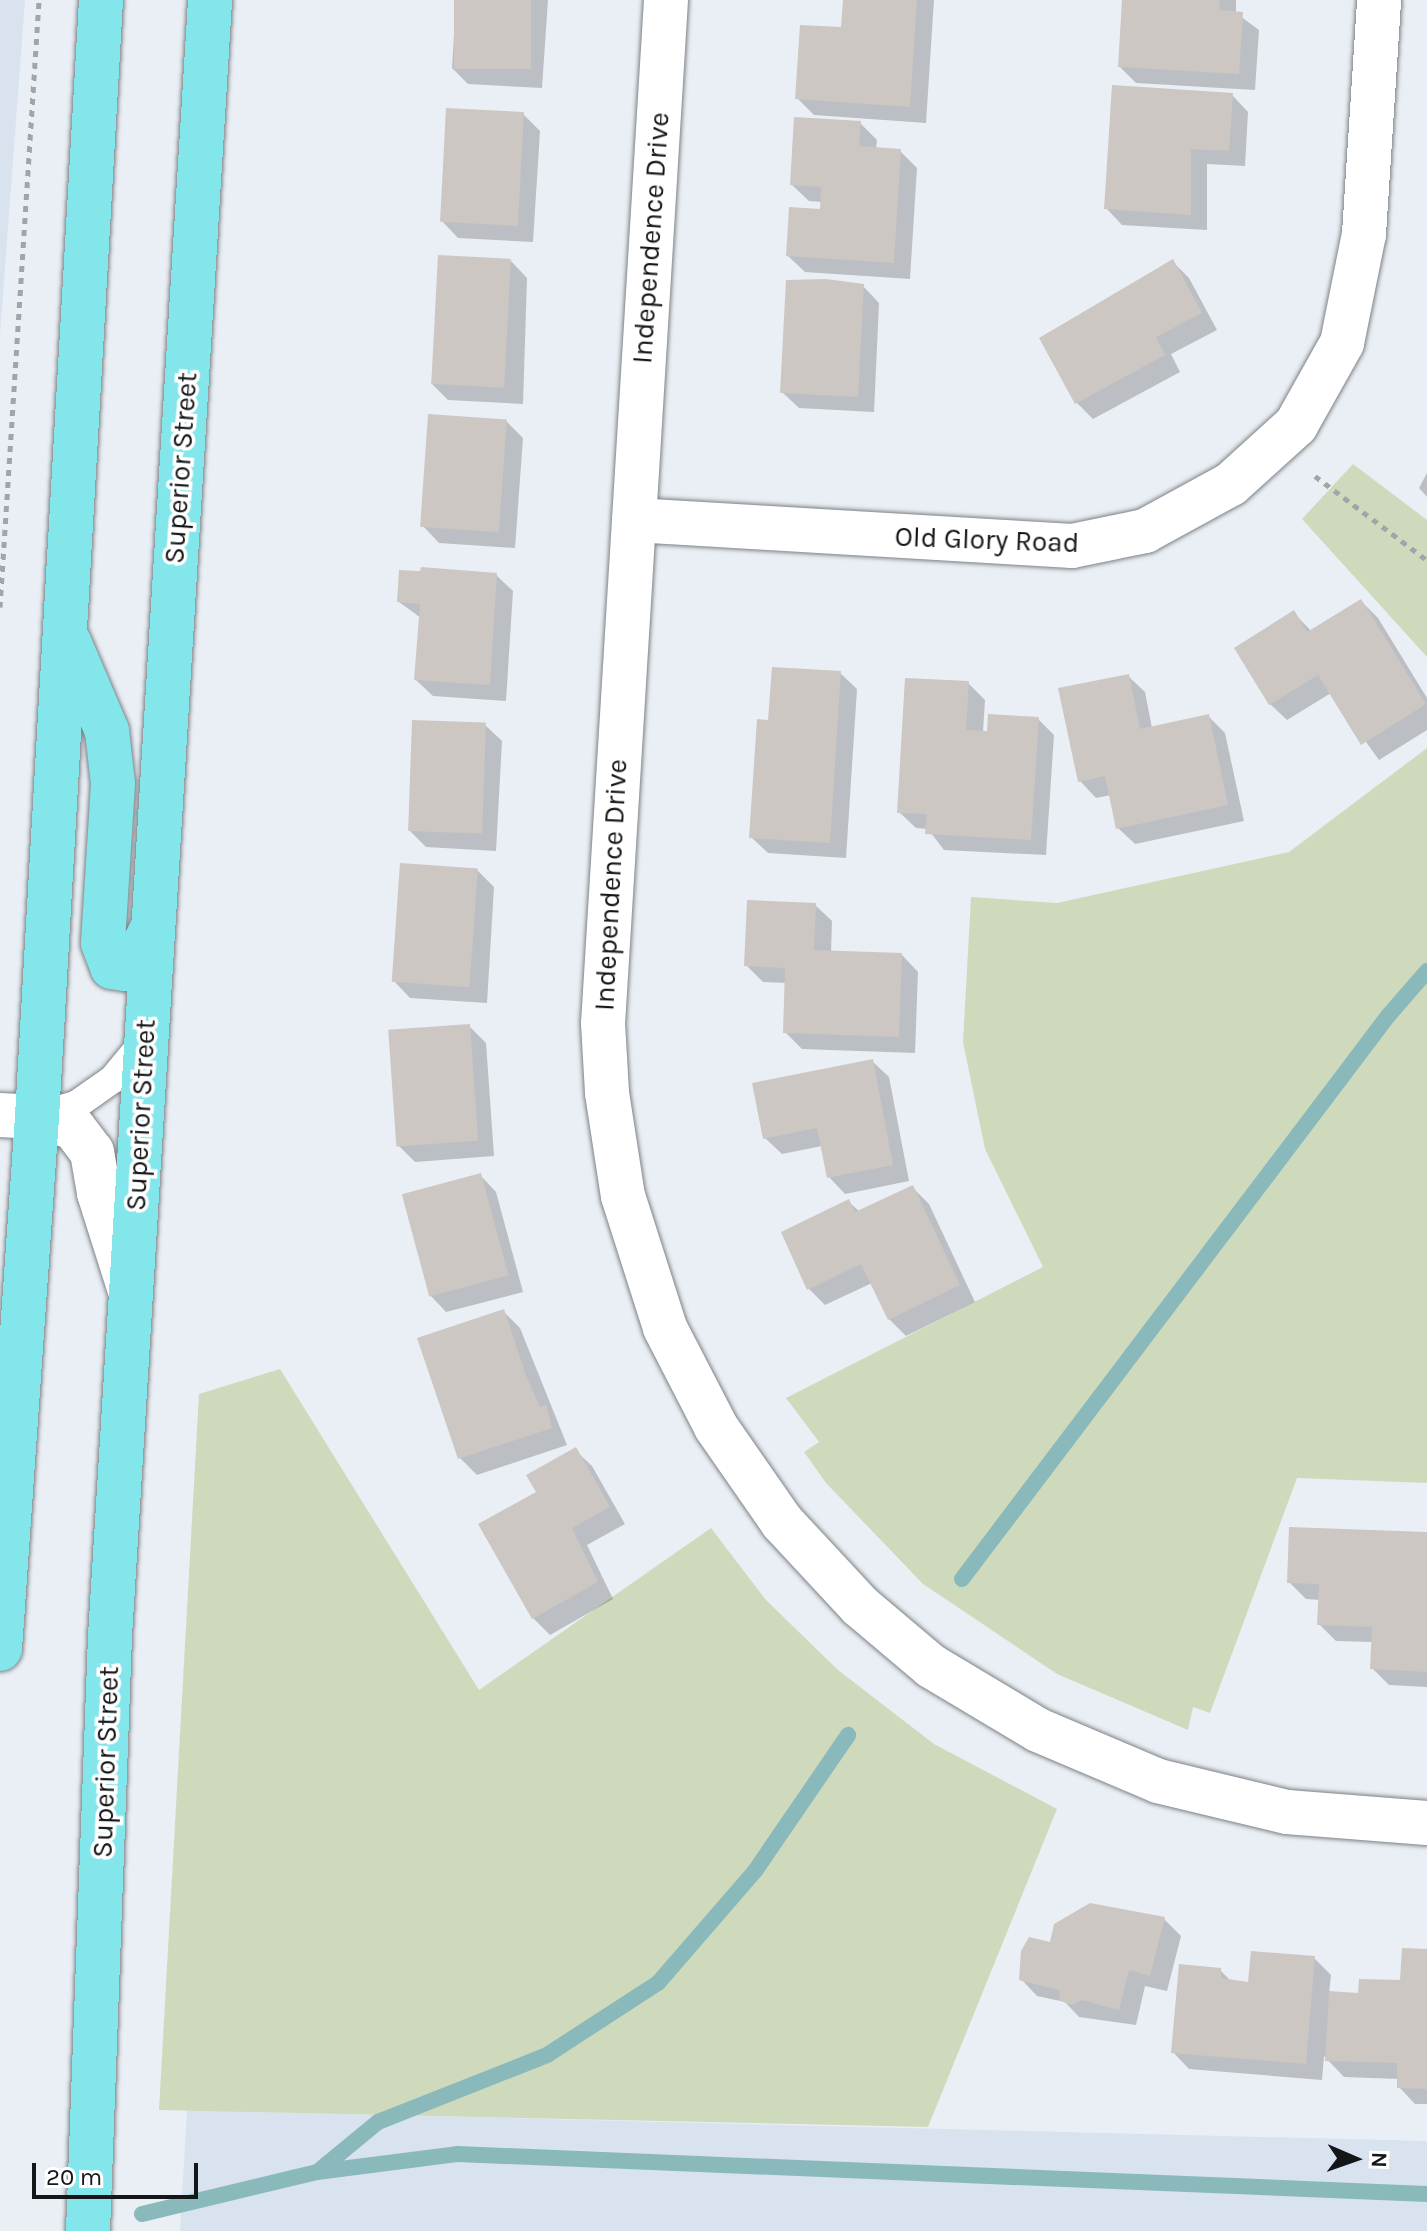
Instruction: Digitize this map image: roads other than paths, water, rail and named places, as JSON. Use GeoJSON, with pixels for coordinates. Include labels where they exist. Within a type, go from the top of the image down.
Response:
{"type":"FeatureCollection","features":[{"type":"Feature","properties":{"kind":"main road"},"geometry":{"type":"LineString","coordinates":[[0,1649],[18,1116],[65,633],[101,0]]}},
{"type":"Feature","properties":{"kind":"main road","name":"Superior Street"},"geometry":{"type":"LineString","coordinates":[[88,2231],[110,1636],[210,0]]}},
{"type":"Feature","properties":{"kind":"main road"},"geometry":{"type":"LineString","coordinates":[[65,633],[107,731],[113,784],[103,943],[112,967],[125,969],[136,960],[153,927]]}},
{"type":"Feature","properties":{"kind":"street","name":"Independence Drive"},"geometry":{"type":"LineString","coordinates":[[666,0],[604,981],[607,1093],[623,1196],[665,1328],[716,1427],[815,1559],[931,1666],[1077,1749],[1169,1784],[1287,1812],[1427,1823]]}},
{"type":"Feature","properties":{"kind":"street","name":"Old Glory Road"},"geometry":{"type":"LineString","coordinates":[[634,520],[1072,546],[1124,537],[1172,519],[1231,484],[1279,443],[1328,374],[1357,287],[1379,0]]}},
{"type":"Feature","properties":{"kind":"street"},"geometry":{"type":"LineString","coordinates":[[18,1116],[73,1127],[92,1152],[99,1193],[131,1294]]}},
{"type":"Feature","properties":{"kind":"lane"},"geometry":{"type":"LineString","coordinates":[[18,1116],[76,1105],[113,1079],[146,1039]]}},
{"type":"Feature","properties":{"kind":"waterway"},"geometry":{"type":"LineString","coordinates":[[962,1579],[1388,1016],[1427,971]]}},
{"type":"Feature","properties":{"kind":"waterway"},"geometry":{"type":"LineString","coordinates":[[321,2169],[378,2122],[547,2055],[658,1983],[755,1871],[848,1735]]}},
{"type":"Feature","properties":{"kind":"waterway"},"geometry":{"type":"LineString","coordinates":[[142,2214],[317,2172],[457,2154],[1427,2194]]}}]}
